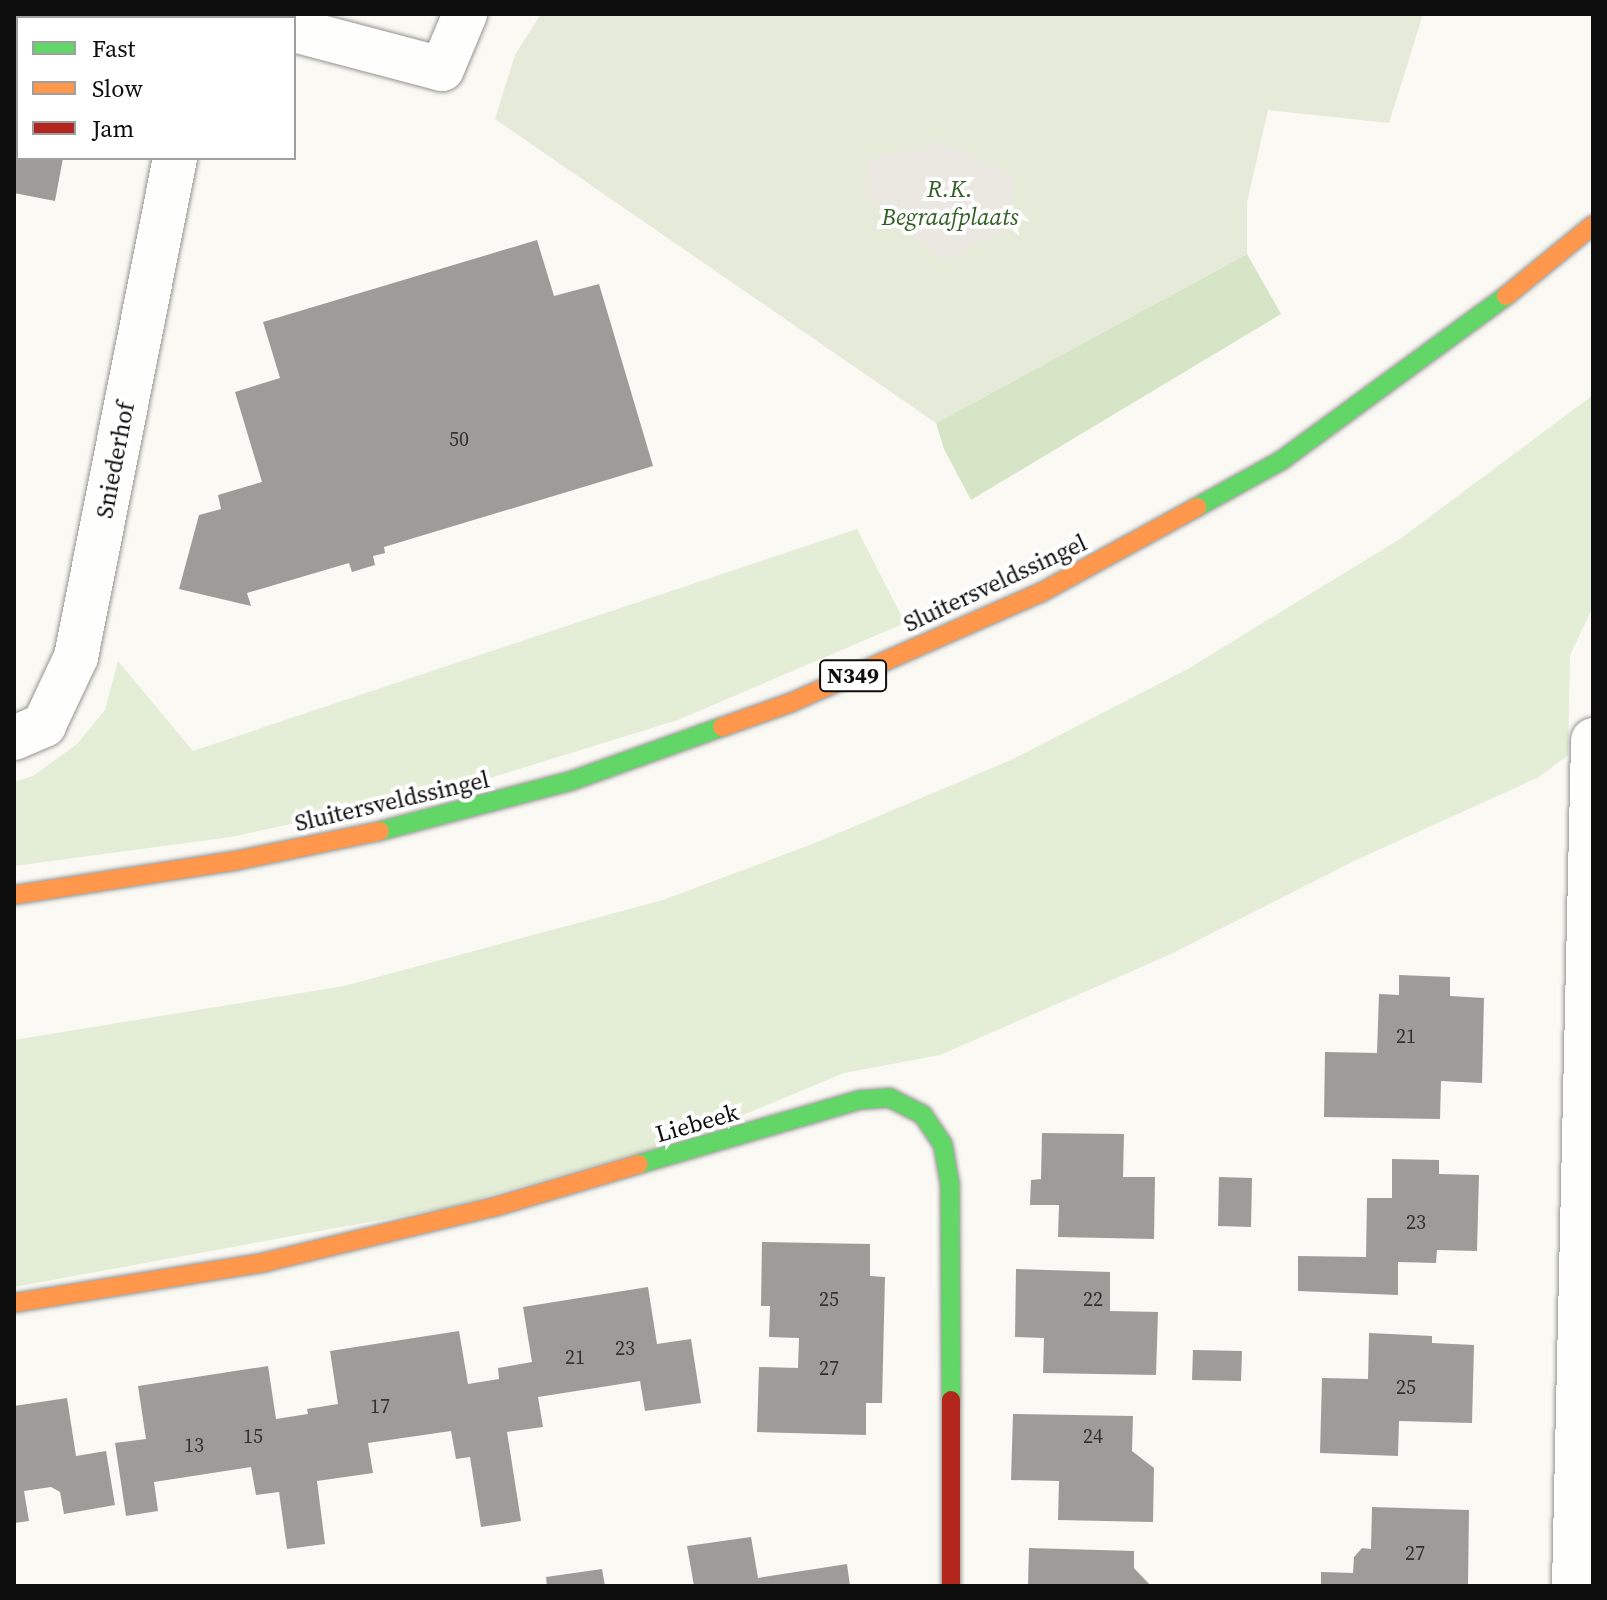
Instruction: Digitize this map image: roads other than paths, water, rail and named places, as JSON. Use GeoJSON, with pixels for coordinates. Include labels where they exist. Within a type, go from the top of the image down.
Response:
{"type":"FeatureCollection","features":[{"type":"Feature","properties":{"kind":"main road","name":"Sluitersveldssingel"},"geometry":{"type":"LineString","coordinates":[[14,895],[234,861],[425,822],[571,781],[790,703],[1042,592],[1282,460],[1451,341],[1593,225]]}},
{"type":"Feature","properties":{"kind":"main road","name":"Liebeek"},"geometry":{"type":"LineString","coordinates":[[14,1303],[266,1262],[494,1207],[859,1100],[890,1098],[923,1115],[943,1145],[950,1184],[951,1586]]}},
{"type":"Feature","properties":{"kind":"street"},"geometry":{"type":"LineString","coordinates":[[296,31],[442,69],[465,14]]}},
{"type":"Feature","properties":{"kind":"street","name":"Sniederhof"},"geometry":{"type":"LineString","coordinates":[[14,738],[44,725],[76,657],[175,160]]}},
{"type":"Feature","properties":{"kind":"street"},"geometry":{"type":"LineString","coordinates":[[1574,1586],[1593,740]]}},
{"type":"Feature","properties":{"kind":"park label","name":"R.K. Begraafplaats"},"geometry":{"type":"Point","coordinates":[950,203]}}]}
